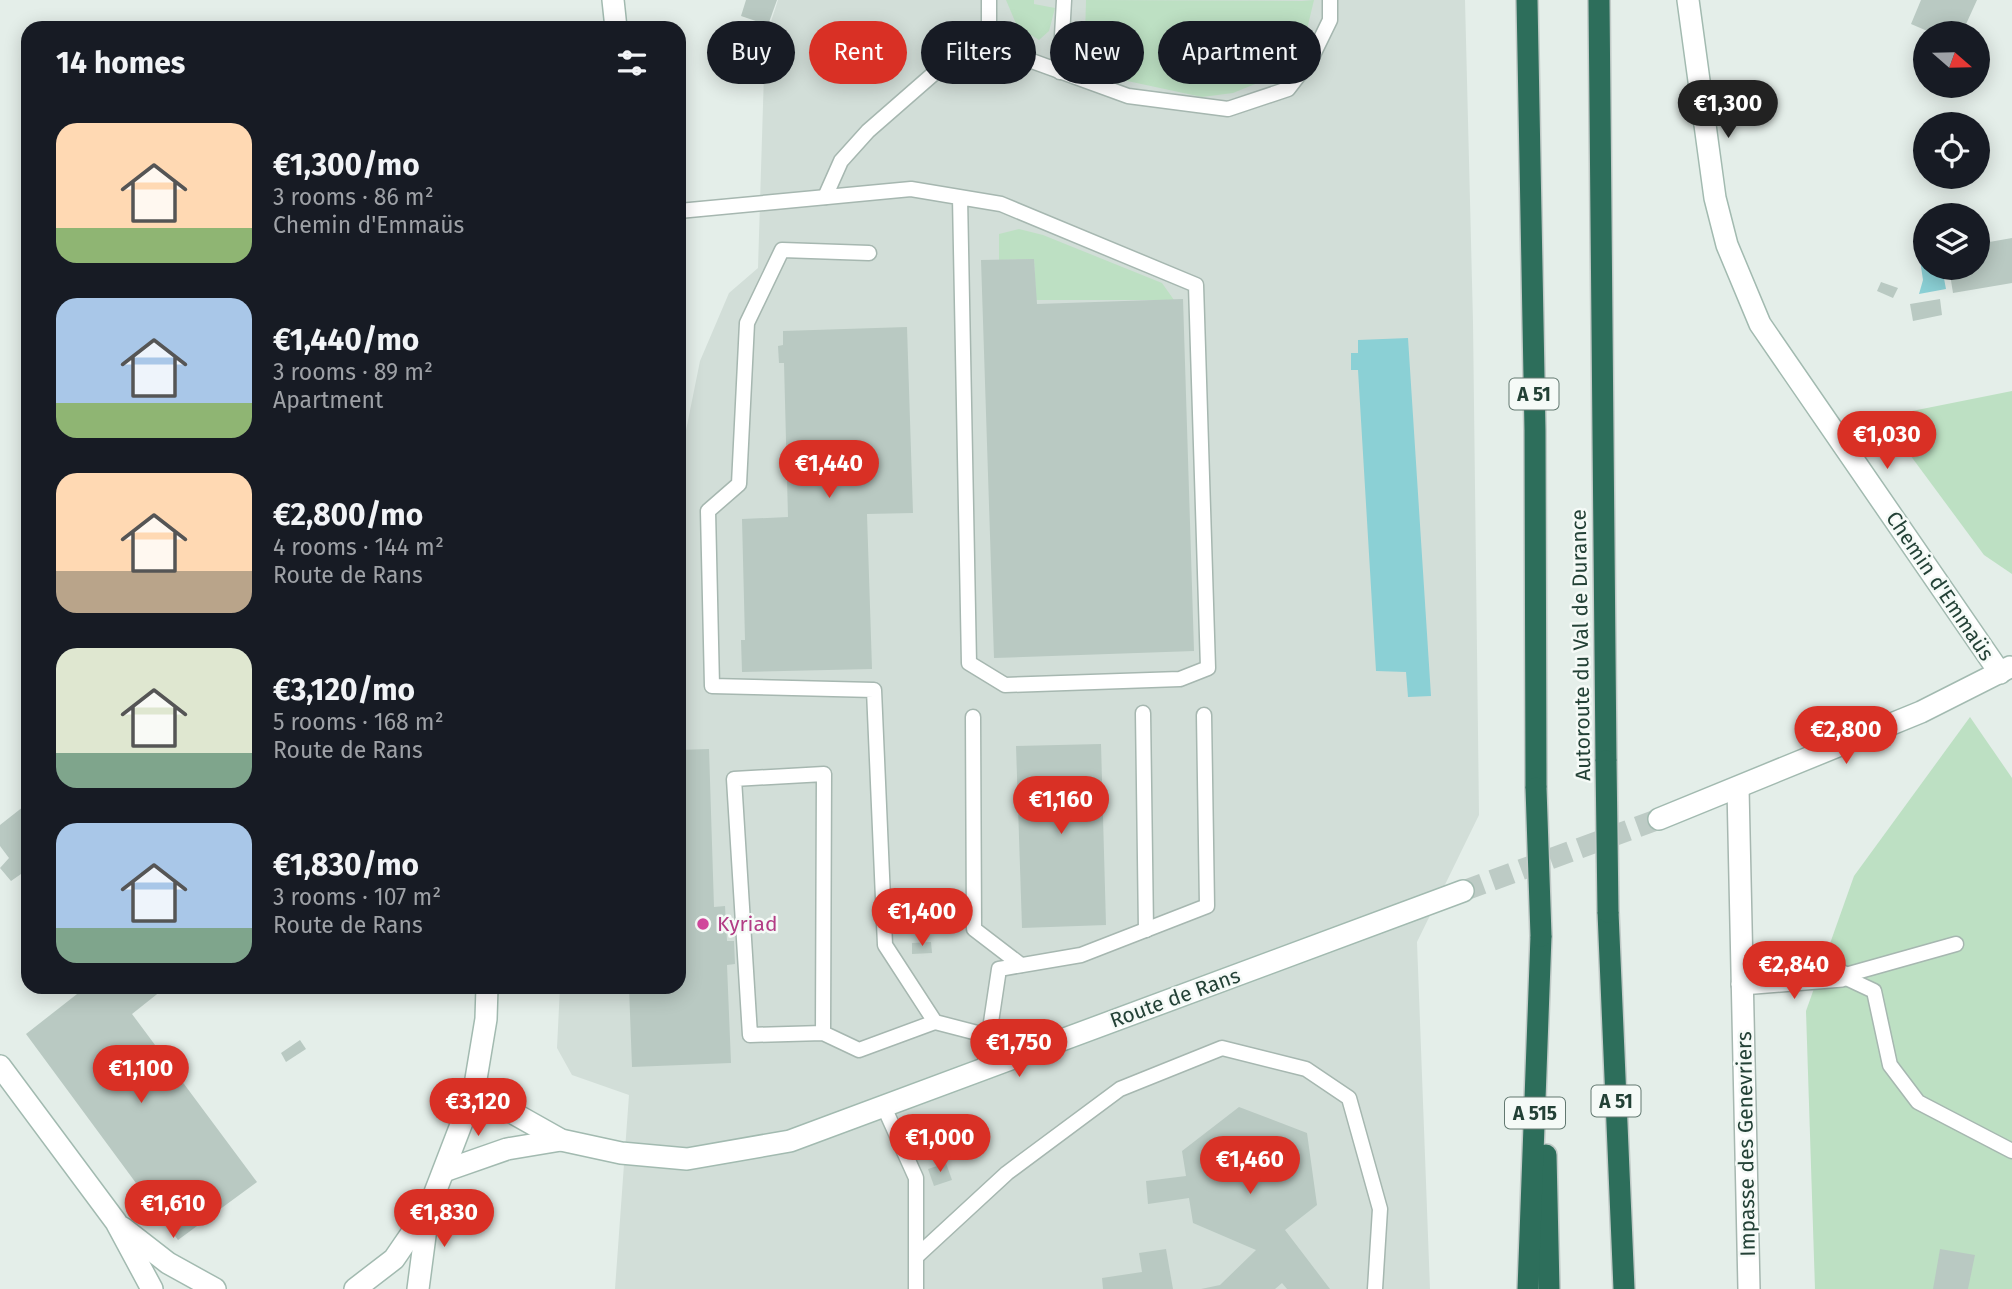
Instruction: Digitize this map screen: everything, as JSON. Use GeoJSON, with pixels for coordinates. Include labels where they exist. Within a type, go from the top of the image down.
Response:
{"type":"FeatureCollection","features":[{"type":"Feature","properties":{"kind":"highway","name":"Autoroute du Val de Durance"},"geometry":{"type":"LineString","coordinates":[[1527,0],[1535,430],[1536,788],[1549,1289]]}},
{"type":"Feature","properties":{"kind":"highway","name":"Autoroute du Val de Durance"},"geometry":{"type":"LineString","coordinates":[[1599,0],[1608,912],[1624,1289]]}},
{"type":"Feature","properties":{"kind":"highway","name":"A 515"},"geometry":{"type":"LineString","coordinates":[[1528,1289],[1541,936]]}},
{"type":"Feature","properties":{"kind":"street"},"geometry":{"type":"LineString","coordinates":[[613,0],[615,21]]}},
{"type":"Feature","properties":{"kind":"street","name":"Chemin d'Emmaüs"},"geometry":{"type":"LineString","coordinates":[[1688,0],[1716,198],[1727,245],[1760,324],[2006,670]]}},
{"type":"Feature","properties":{"kind":"street"},"geometry":{"type":"LineString","coordinates":[[1659,819],[1921,712],[2006,670]]}},
{"type":"Feature","properties":{"kind":"street","name":"Impasse des Genevriers"},"geometry":{"type":"LineString","coordinates":[[1738,788],[1749,1289]]}},
{"type":"Feature","properties":{"kind":"street","name":"Route de Rans"},"geometry":{"type":"LineString","coordinates":[[474,1091],[561,1140],[621,1153],[687,1159],[790,1141],[1463,891]]}},
{"type":"Feature","properties":{"kind":"street"},"geometry":{"type":"LineString","coordinates":[[1742,984],[1842,976]]}},
{"type":"Feature","properties":{"kind":"street"},"geometry":{"type":"LineString","coordinates":[[355,1289],[394,1259],[429,1208],[474,1091],[486,1019],[487,994]]}},
{"type":"Feature","properties":{"kind":"street"},"geometry":{"type":"LineString","coordinates":[[0,1066],[116,1222],[152,1289]]}},
{"type":"Feature","properties":{"kind":"street","name":"Route de Rans"},"geometry":{"type":"LineString","coordinates":[[444,1171],[507,1149],[561,1140]]}},
{"type":"Feature","properties":{"kind":"street"},"geometry":{"type":"LineString","coordinates":[[418,1289],[429,1208]]}},
{"type":"Feature","properties":{"kind":"street"},"geometry":{"type":"LineString","coordinates":[[116,1222],[168,1263],[215,1289]]}},
{"type":"Feature","properties":{"kind":"lane"},"geometry":{"type":"LineString","coordinates":[[989,0],[989,21]]}},
{"type":"Feature","properties":{"kind":"lane"},"geometry":{"type":"LineString","coordinates":[[1063,21],[1064,0]]}},
{"type":"Feature","properties":{"kind":"lane"},"geometry":{"type":"LineString","coordinates":[[1094,84],[1128,96],[1228,108],[1288,89],[1311,59],[1330,20],[1330,0]]}},
{"type":"Feature","properties":{"kind":"lane"},"geometry":{"type":"LineString","coordinates":[[825,197],[841,161],[868,131],[922,84]]}},
{"type":"Feature","properties":{"kind":"lane"},"geometry":{"type":"LineString","coordinates":[[686,210],[911,190],[960,197],[1001,204],[1196,285],[1208,668],[1180,679],[1005,685],[969,663],[960,197]]}},
{"type":"Feature","properties":{"kind":"lane"},"geometry":{"type":"LineString","coordinates":[[869,253],[782,250],[747,323],[739,484],[708,511],[712,687],[874,691],[885,945],[936,1022]]}},
{"type":"Feature","properties":{"kind":"lane"},"geometry":{"type":"LineString","coordinates":[[1143,713],[1146,930]]}},
{"type":"Feature","properties":{"kind":"lane"},"geometry":{"type":"LineString","coordinates":[[984,1069],[999,969],[1081,955],[1207,906],[1204,715]]}},
{"type":"Feature","properties":{"kind":"lane"},"geometry":{"type":"LineString","coordinates":[[973,717],[974,929],[1021,965]]}},
{"type":"Feature","properties":{"kind":"lane"},"geometry":{"type":"LineString","coordinates":[[823,1033],[824,774],[734,779],[750,1035],[823,1033],[859,1050],[936,1022],[989,1036]]}},
{"type":"Feature","properties":{"kind":"lane"},"geometry":{"type":"LineString","coordinates":[[1842,976],[1956,944]]}},
{"type":"Feature","properties":{"kind":"lane"},"geometry":{"type":"LineString","coordinates":[[1842,976],[1874,991],[1890,1065],[1918,1102],[2012,1151]]}},
{"type":"Feature","properties":{"kind":"lane"},"geometry":{"type":"LineString","coordinates":[[917,1256],[1007,1173],[1120,1089],[1222,1048],[1306,1069],[1349,1098],[1380,1209],[1375,1289]]}},
{"type":"Feature","properties":{"kind":"lane"},"geometry":{"type":"LineString","coordinates":[[884,1107],[916,1178],[916,1289]]}},
{"type":"Feature","properties":{"kind":"shaded area"},"geometry":{"type":"Polygon","coordinates":[[[778,0],[1465,0],[1473,322],[1479,815],[1417,942],[1430,1289],[615,1289],[629,1095],[572,1075],[557,1048],[560,994],[686,994],[686,430],[700,361],[729,293],[758,268],[764,84],[795,84],[795,21],[771,21],[778,0]]]}},
{"type":"Feature","properties":{"kind":"green space"},"geometry":{"type":"Polygon","coordinates":[[[1006,0],[1034,0],[1034,4],[1055,8],[1049,31],[1039,40],[1036,38],[1036,21],[1015,21],[1006,0]]]}},
{"type":"Feature","properties":{"kind":"green space"},"geometry":{"type":"Polygon","coordinates":[[[1086,0],[1314,0],[1309,21],[1158,21],[1158,84],[1255,84],[1233,93],[1202,97],[1141,84],[1144,84],[1144,21],[1085,21],[1086,0]]]}},
{"type":"Feature","properties":{"kind":"green space"},"geometry":{"type":"Polygon","coordinates":[[[1019,229],[1043,235],[1162,283],[1174,300],[1036,300],[1034,259],[999,260],[999,234],[1019,229]]]}},
{"type":"Feature","properties":{"kind":"green space"},"geometry":{"type":"Polygon","coordinates":[[[2012,391],[2012,574],[1984,555],[1882,417],[2012,391]]]}},
{"type":"Feature","properties":{"kind":"green space"},"geometry":{"type":"Polygon","coordinates":[[[1970,717],[2012,778],[2012,1289],[1815,1289],[1806,1011],[1854,876],[1970,717]]]}},
{"type":"Feature","properties":{"kind":"water"},"geometry":{"type":"Polygon","coordinates":[[[1923,280],[1944,280],[1946,289],[1919,294],[1923,280]]]}},
{"type":"Feature","properties":{"kind":"water"},"geometry":{"type":"Polygon","coordinates":[[[1408,338],[1431,696],[1408,697],[1406,672],[1376,671],[1358,370],[1351,370],[1351,353],[1358,353],[1358,340],[1408,338]]]}},
{"type":"Feature","properties":{"kind":"building"},"geometry":{"type":"Polygon","coordinates":[[[746,0],[777,0],[769,21],[756,21],[741,16],[746,0]]]}},
{"type":"Feature","properties":{"kind":"building"},"geometry":{"type":"Polygon","coordinates":[[[1921,0],[1977,0],[1967,21],[1913,21],[1913,25],[1911,24],[1921,0]]]}},
{"type":"Feature","properties":{"kind":"building"},"geometry":{"type":"Polygon","coordinates":[[[2012,238],[2012,283],[1953,293],[1951,280],[1990,280],[1990,242],[2012,238]]]}},
{"type":"Feature","properties":{"kind":"building"},"geometry":{"type":"Polygon","coordinates":[[[1034,259],[1037,304],[1183,299],[1194,651],[994,658],[981,260],[1034,259]]]}},
{"type":"Feature","properties":{"kind":"building"},"geometry":{"type":"Polygon","coordinates":[[[1881,282],[1898,288],[1893,298],[1877,291],[1881,282]]]}},
{"type":"Feature","properties":{"kind":"building"},"geometry":{"type":"Polygon","coordinates":[[[1940,299],[1942,315],[1913,321],[1910,304],[1940,299]]]}},
{"type":"Feature","properties":{"kind":"building"},"geometry":{"type":"Polygon","coordinates":[[[907,327],[913,513],[867,514],[872,669],[742,672],[741,640],[745,640],[742,519],[788,517],[784,363],[779,363],[778,346],[783,345],[783,331],[907,327]]]}},
{"type":"Feature","properties":{"kind":"building"},"geometry":{"type":"Polygon","coordinates":[[[1101,744],[1106,925],[1022,928],[1016,746],[1101,744]]]}},
{"type":"Feature","properties":{"kind":"building","name":"Kyriad"},"geometry":{"type":"Polygon","coordinates":[[[709,749],[714,907],[725,906],[727,941],[734,941],[735,964],[727,965],[731,1063],[632,1067],[629,994],[686,994],[686,750],[709,749]]]}},
{"type":"Feature","properties":{"kind":"building"},"geometry":{"type":"Polygon","coordinates":[[[21,808],[21,874],[11,881],[0,868],[9,858],[0,846],[0,825],[21,808]]]}},
{"type":"Feature","properties":{"kind":"building"},"geometry":{"type":"Polygon","coordinates":[[[931,942],[932,953],[912,954],[912,943],[931,942]]]}},
{"type":"Feature","properties":{"kind":"building"},"geometry":{"type":"Polygon","coordinates":[[[77,994],[157,994],[132,1014],[257,1182],[178,1240],[26,1034],[77,994]]]}},
{"type":"Feature","properties":{"kind":"building"},"geometry":{"type":"Polygon","coordinates":[[[300,1040],[306,1049],[286,1062],[281,1053],[300,1040]]]}},
{"type":"Feature","properties":{"kind":"building"},"geometry":{"type":"Polygon","coordinates":[[[1239,1107],[1307,1133],[1317,1205],[1285,1230],[1330,1289],[1287,1289],[1282,1283],[1275,1289],[1201,1289],[1220,1285],[1256,1250],[1193,1223],[1189,1198],[1148,1204],[1146,1181],[1186,1176],[1182,1151],[1239,1107]]]}},
{"type":"Feature","properties":{"kind":"building"},"geometry":{"type":"Polygon","coordinates":[[[946,1163],[952,1180],[934,1186],[928,1169],[946,1163]]]}},
{"type":"Feature","properties":{"kind":"building"},"geometry":{"type":"Polygon","coordinates":[[[1166,1249],[1173,1289],[1103,1289],[1102,1278],[1142,1272],[1139,1253],[1166,1249]]]}},
{"type":"Feature","properties":{"kind":"building"},"geometry":{"type":"Polygon","coordinates":[[[1940,1249],[1975,1255],[1968,1289],[1933,1289],[1940,1249]]]}},
{"type":"Feature","properties":{"kind":"tunnel"},"geometry":{"type":"LineString","coordinates":[[1463,891],[1659,819]]}},
{"type":"Feature","properties":{"kind":"place","name":"Kyriad"},"geometry":{"type":"Point","coordinates":[703,924]}}]}
